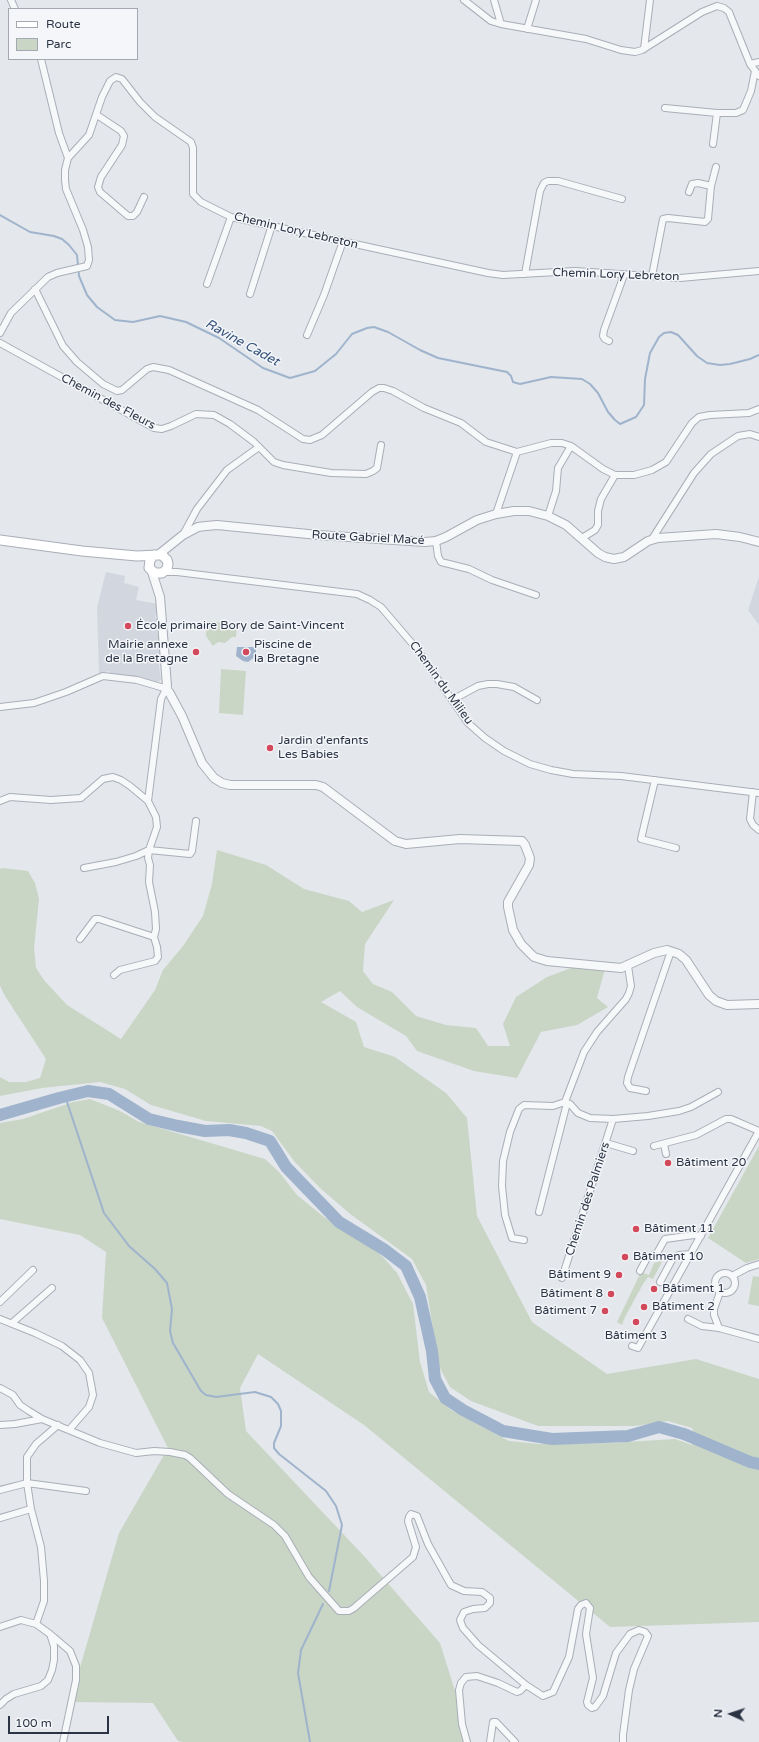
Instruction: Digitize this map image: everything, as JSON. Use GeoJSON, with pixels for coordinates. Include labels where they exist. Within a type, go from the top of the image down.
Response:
{"type":"FeatureCollection","features":[{"type":"Feature","properties":{"kind":"main road"},"geometry":{"type":"LineString","coordinates":[[0,540],[82,551],[137,556],[162,563]]}},
{"type":"Feature","properties":{"kind":"main road"},"geometry":{"type":"LineString","coordinates":[[137,556],[157,574],[162,563]]}},
{"type":"Feature","properties":{"kind":"main road"},"geometry":{"type":"LineString","coordinates":[[151,569],[150,560],[162,563]]}},
{"type":"Feature","properties":{"kind":"street"},"geometry":{"type":"LineString","coordinates":[[464,0],[491,21],[586,39],[621,50],[635,52],[644,49],[702,12],[717,6],[724,8],[729,12],[750,64],[757,73],[743,110],[736,113],[665,108]]}},
{"type":"Feature","properties":{"kind":"street"},"geometry":{"type":"LineString","coordinates":[[494,0],[501,24]]}},
{"type":"Feature","properties":{"kind":"street"},"geometry":{"type":"LineString","coordinates":[[527,29],[536,0]]}},
{"type":"Feature","properties":{"kind":"street"},"geometry":{"type":"LineString","coordinates":[[644,49],[650,0]]}},
{"type":"Feature","properties":{"kind":"street"},"geometry":{"type":"LineString","coordinates":[[0,333],[11,313],[48,277],[88,263],[83,230],[71,202],[65,180],[68,158],[59,133],[41,60]]}},
{"type":"Feature","properties":{"kind":"street"},"geometry":{"type":"LineString","coordinates":[[750,64],[759,62]]}},
{"type":"Feature","properties":{"kind":"street","name":"Chemin Lory Lebreton"},"geometry":{"type":"LineString","coordinates":[[68,158],[89,135],[102,97],[110,81],[116,77],[122,79],[140,102],[155,117],[191,142],[193,148],[193,194],[201,202],[231,217],[503,275],[575,271],[680,278],[759,271]]}},
{"type":"Feature","properties":{"kind":"street"},"geometry":{"type":"LineString","coordinates":[[713,144],[717,112]]}},
{"type":"Feature","properties":{"kind":"street"},"geometry":{"type":"LineString","coordinates":[[97,115],[121,131],[124,136],[122,146],[101,177],[98,187],[100,192],[128,216],[133,216],[137,212],[144,197]]}},
{"type":"Feature","properties":{"kind":"street"},"geometry":{"type":"LineString","coordinates":[[652,276],[663,219],[668,218],[706,222],[708,219],[711,186],[716,167]]}},
{"type":"Feature","properties":{"kind":"street"},"geometry":{"type":"LineString","coordinates":[[525,274],[540,191],[544,183],[548,181],[558,181],[622,199]]}},
{"type":"Feature","properties":{"kind":"street"},"geometry":{"type":"LineString","coordinates":[[689,192],[692,184],[698,183],[711,186]]}},
{"type":"Feature","properties":{"kind":"street"},"geometry":{"type":"LineString","coordinates":[[207,284],[231,217]]}},
{"type":"Feature","properties":{"kind":"street"},"geometry":{"type":"LineString","coordinates":[[250,294],[272,225]]}},
{"type":"Feature","properties":{"kind":"street"},"geometry":{"type":"LineString","coordinates":[[307,335],[324,295],[343,242]]}},
{"type":"Feature","properties":{"kind":"street"},"geometry":{"type":"LineString","coordinates":[[609,341],[603,336],[604,330],[624,274]]}},
{"type":"Feature","properties":{"kind":"street"},"geometry":{"type":"LineString","coordinates":[[35,289],[63,346],[77,362],[103,384],[117,391],[122,390],[147,369],[153,367],[169,370],[258,410],[303,439],[310,440],[322,435],[372,392],[379,388],[384,388],[393,391],[424,408],[461,423],[486,442],[517,452],[551,443],[562,443],[571,446],[603,469],[615,475],[634,475],[652,470],[666,462],[692,423],[699,417],[749,413],[759,409]]}},
{"type":"Feature","properties":{"kind":"street","name":"Chemin des Fleurs"},"geometry":{"type":"LineString","coordinates":[[0,343],[154,428],[167,428],[196,414],[206,413],[214,415],[230,424],[254,442],[269,458],[283,465],[331,473],[366,474],[377,468],[381,445]]}},
{"type":"Feature","properties":{"kind":"street"},"geometry":{"type":"LineString","coordinates":[[652,540],[694,473],[710,454],[738,436],[750,434],[759,437]]}},
{"type":"Feature","properties":{"kind":"street"},"geometry":{"type":"LineString","coordinates":[[548,516],[556,491],[558,468],[571,446]]}},
{"type":"Feature","properties":{"kind":"street"},"geometry":{"type":"LineString","coordinates":[[183,535],[197,509],[227,470],[259,448]]}},
{"type":"Feature","properties":{"kind":"street"},"geometry":{"type":"LineString","coordinates":[[496,514],[517,452]]}},
{"type":"Feature","properties":{"kind":"street"},"geometry":{"type":"LineString","coordinates":[[582,538],[598,525],[598,511],[601,500],[615,475]]}},
{"type":"Feature","properties":{"kind":"street","name":"Route Gabriel Macé"},"geometry":{"type":"LineString","coordinates":[[162,563],[172,545],[183,535],[198,527],[217,525],[325,536],[415,542],[436,541],[477,520],[496,514],[514,511],[529,511],[548,516],[566,525],[598,553],[614,559],[624,557],[652,540],[666,537],[716,534],[740,537],[759,542]]}},
{"type":"Feature","properties":{"kind":"street"},"geometry":{"type":"LineString","coordinates":[[436,541],[438,556],[442,562],[469,569],[492,580],[536,595]]}},
{"type":"Feature","properties":{"kind":"street"},"geometry":{"type":"LineString","coordinates":[[158,586],[162,563]]}},
{"type":"Feature","properties":{"kind":"street","name":"Chemin du Milieu"},"geometry":{"type":"LineString","coordinates":[[162,563],[177,572],[357,594],[364,597],[381,607],[416,648],[468,723],[485,738],[530,764],[573,774],[655,780],[756,793]]}},
{"type":"Feature","properties":{"kind":"street"},"geometry":{"type":"LineString","coordinates":[[151,569],[158,586],[163,624],[166,689],[182,716],[202,763],[214,778],[222,783],[230,785],[316,785],[323,787],[395,841],[406,844],[460,839],[522,841],[526,845],[530,858],[529,865],[508,904],[512,930],[534,957],[547,961],[621,968],[654,953],[667,950],[679,954],[686,960],[709,995],[716,1001],[727,1005],[759,1004]]}},
{"type":"Feature","properties":{"kind":"street"},"geometry":{"type":"LineString","coordinates":[[0,707],[34,703],[66,692],[103,676],[137,680],[166,689]]}},
{"type":"Feature","properties":{"kind":"street"},"geometry":{"type":"LineString","coordinates":[[452,700],[469,690],[488,684],[514,687],[537,700]]}},
{"type":"Feature","properties":{"kind":"street"},"geometry":{"type":"LineString","coordinates":[[148,800],[161,699],[166,689]]}},
{"type":"Feature","properties":{"kind":"street"},"geometry":{"type":"LineString","coordinates":[[0,801],[10,797],[51,800],[81,798],[103,779],[113,777],[121,780],[148,800],[156,818],[157,827],[149,850],[149,882],[155,912],[156,929],[154,937],[158,957],[155,961],[120,970],[114,975]]}},
{"type":"Feature","properties":{"kind":"street"},"geometry":{"type":"LineString","coordinates":[[655,780],[641,839],[676,848]]}},
{"type":"Feature","properties":{"kind":"street"},"geometry":{"type":"LineString","coordinates":[[756,793],[750,818],[753,825],[759,830]]}},
{"type":"Feature","properties":{"kind":"street"},"geometry":{"type":"LineString","coordinates":[[84,868],[116,862],[149,850],[190,854],[192,851],[196,821]]}},
{"type":"Feature","properties":{"kind":"street"},"geometry":{"type":"LineString","coordinates":[[80,939],[96,919],[154,937]]}},
{"type":"Feature","properties":{"kind":"street"},"geometry":{"type":"LineString","coordinates":[[646,1091],[630,1088],[627,1083],[628,1077],[671,951]]}},
{"type":"Feature","properties":{"kind":"street"},"geometry":{"type":"LineString","coordinates":[[539,1212],[566,1103],[584,1052],[597,1032],[626,999],[631,986],[628,966]]}},
{"type":"Feature","properties":{"kind":"street"},"geometry":{"type":"LineString","coordinates":[[524,1240],[512,1238],[505,1215],[502,1186],[503,1161],[510,1132],[519,1109],[524,1105],[553,1106],[566,1103],[570,1104],[578,1113],[590,1118],[613,1119],[679,1111],[691,1107],[718,1092]]}},
{"type":"Feature","properties":{"kind":"street","name":"Chemin des Palmiers"},"geometry":{"type":"LineString","coordinates":[[562,1278],[613,1119]]}},
{"type":"Feature","properties":{"kind":"street"},"geometry":{"type":"LineString","coordinates":[[632,1346],[638,1348],[759,1131],[731,1119],[726,1119],[696,1135],[654,1146]]}},
{"type":"Feature","properties":{"kind":"street"},"geometry":{"type":"LineString","coordinates":[[606,1142],[633,1151]]}},
{"type":"Feature","properties":{"kind":"street"},"geometry":{"type":"LineString","coordinates":[[664,1144],[666,1154]]}},
{"type":"Feature","properties":{"kind":"street"},"geometry":{"type":"LineString","coordinates":[[640,1272],[647,1258],[657,1253],[665,1239],[694,1235],[701,1236]]}},
{"type":"Feature","properties":{"kind":"street"},"geometry":{"type":"LineString","coordinates":[[660,1282],[673,1258],[679,1255],[691,1254]]}},
{"type":"Feature","properties":{"kind":"street"},"geometry":{"type":"LineString","coordinates":[[720,1292],[715,1284],[719,1275],[728,1274],[732,1276],[747,1268],[759,1264]]}},
{"type":"Feature","properties":{"kind":"street"},"geometry":{"type":"LineString","coordinates":[[0,1302],[33,1270]]}},
{"type":"Feature","properties":{"kind":"street"},"geometry":{"type":"LineString","coordinates":[[720,1292],[724,1293],[733,1290],[735,1285],[732,1276]]}},
{"type":"Feature","properties":{"kind":"street"},"geometry":{"type":"LineString","coordinates":[[12,1323],[52,1288]]}},
{"type":"Feature","properties":{"kind":"street"},"geometry":{"type":"LineString","coordinates":[[719,1328],[714,1315],[714,1309],[720,1292]]}},
{"type":"Feature","properties":{"kind":"street"},"geometry":{"type":"LineString","coordinates":[[0,1319],[62,1346],[80,1360],[89,1373],[93,1396],[89,1407],[68,1430]]}},
{"type":"Feature","properties":{"kind":"street"},"geometry":{"type":"LineString","coordinates":[[688,1319],[702,1326],[719,1328],[759,1339]]}},
{"type":"Feature","properties":{"kind":"street"},"geometry":{"type":"LineString","coordinates":[[0,1388],[13,1396],[20,1405],[42,1419],[100,1444],[136,1453],[154,1451],[170,1452],[185,1455],[190,1458],[228,1494],[274,1525],[285,1536],[308,1577],[339,1611],[349,1611],[354,1608],[413,1557],[416,1543],[408,1521],[411,1514],[417,1516],[428,1544],[451,1585],[464,1591],[482,1592],[490,1598],[490,1603],[485,1608],[473,1608],[464,1612],[460,1620],[463,1628],[478,1645],[543,1696],[553,1692],[569,1657],[578,1609],[583,1604],[586,1603],[590,1611],[586,1634],[593,1678],[587,1702],[592,1708],[603,1696],[616,1653],[630,1634],[639,1630],[645,1632],[648,1636],[634,1669],[629,1690],[623,1742]]}},
{"type":"Feature","properties":{"kind":"street"},"geometry":{"type":"LineString","coordinates":[[0,1425],[16,1424],[42,1419]]}},
{"type":"Feature","properties":{"kind":"street"},"geometry":{"type":"LineString","coordinates":[[36,1624],[44,1601],[44,1581],[41,1547],[31,1509],[27,1483],[28,1456],[36,1444],[58,1425]]}},
{"type":"Feature","properties":{"kind":"street"},"geometry":{"type":"LineString","coordinates":[[0,1490],[27,1483],[86,1491]]}},
{"type":"Feature","properties":{"kind":"street"},"geometry":{"type":"LineString","coordinates":[[0,1518],[31,1509]]}},
{"type":"Feature","properties":{"kind":"street"},"geometry":{"type":"LineString","coordinates":[[0,1627],[21,1620],[36,1624],[70,1651],[76,1666],[76,1680],[64,1742]]}},
{"type":"Feature","properties":{"kind":"street"},"geometry":{"type":"LineString","coordinates":[[0,1705],[14,1694],[40,1686],[48,1680],[54,1660],[54,1646],[50,1634]]}},
{"type":"Feature","properties":{"kind":"street"},"geometry":{"type":"LineString","coordinates":[[466,1742],[462,1724],[459,1690],[461,1683],[466,1678],[477,1676],[498,1683],[517,1692],[520,1691],[526,1684]]}},
{"type":"Feature","properties":{"kind":"street"},"geometry":{"type":"LineString","coordinates":[[490,1742],[493,1722],[496,1722],[515,1742]]}},
{"type":"Feature","properties":{"kind":"shaded area","name":"École primaire Bory de Saint-Vincent"},"geometry":{"type":"Polygon","coordinates":[[[106,572],[125,576],[124,583],[139,587],[136,600],[158,604],[155,618],[159,619],[157,633],[160,634],[159,666],[161,680],[156,683],[141,677],[110,673],[108,671],[99,674],[97,607],[106,572]]]}},
{"type":"Feature","properties":{"kind":"shaded area"},"geometry":{"type":"Polygon","coordinates":[[[759,577],[759,625],[748,610],[759,577]]]}},
{"type":"Feature","properties":{"kind":"green space"},"geometry":{"type":"Polygon","coordinates":[[[207,621],[237,624],[236,637],[232,637],[225,643],[218,642],[213,646],[206,636],[207,621]]]}},
{"type":"Feature","properties":{"kind":"green space"},"geometry":{"type":"Polygon","coordinates":[[[221,669],[246,671],[243,715],[219,713],[221,669]]]}},
{"type":"Feature","properties":{"kind":"green space"},"geometry":{"type":"Polygon","coordinates":[[[217,850],[266,865],[304,889],[349,901],[362,912],[394,900],[365,944],[363,971],[373,984],[392,992],[416,1016],[446,1025],[476,1028],[488,1046],[510,1046],[503,1024],[516,997],[547,977],[574,967],[605,969],[597,998],[608,1007],[577,1025],[541,1032],[517,1078],[474,1071],[417,1051],[406,1036],[357,1007],[340,991],[321,1002],[356,1022],[364,1047],[395,1057],[446,1093],[467,1118],[477,1216],[532,1322],[607,1374],[696,1359],[759,1379],[759,1622],[610,1627],[364,1425],[258,1354],[240,1388],[246,1431],[364,1556],[440,1643],[471,1742],[183,1742],[178,1741],[153,1703],[70,1702],[119,1533],[168,1448],[102,1318],[106,1252],[80,1235],[0,1219],[0,1123],[23,1119],[73,1102],[90,1099],[120,1111],[139,1122],[265,1159],[279,1172],[297,1195],[324,1217],[360,1239],[383,1257],[397,1273],[413,1304],[420,1362],[429,1392],[451,1410],[509,1441],[539,1444],[609,1443],[675,1439],[692,1445],[696,1439],[692,1428],[668,1421],[635,1426],[538,1426],[471,1401],[450,1387],[439,1366],[426,1285],[412,1259],[349,1213],[320,1188],[294,1161],[272,1131],[261,1126],[206,1121],[151,1105],[125,1089],[100,1082],[42,1088],[0,1096],[0,1077],[9,1082],[26,1082],[40,1078],[46,1059],[0,986],[0,869],[28,871],[35,883],[39,899],[34,948],[36,968],[44,980],[67,1005],[121,1039],[155,990],[163,970],[183,946],[203,916],[212,884],[217,850]]]}},
{"type":"Feature","properties":{"kind":"green space"},"geometry":{"type":"Polygon","coordinates":[[[759,1146],[759,1259],[746,1263],[708,1238],[759,1146]]]}},
{"type":"Feature","properties":{"kind":"green space"},"geometry":{"type":"Polygon","coordinates":[[[663,1260],[653,1279],[648,1277],[643,1284],[622,1325],[617,1322],[641,1272],[649,1275],[654,1263],[663,1260]]]}},
{"type":"Feature","properties":{"kind":"green space"},"geometry":{"type":"Polygon","coordinates":[[[753,1276],[759,1277],[759,1306],[748,1304],[753,1276]]]}},
{"type":"Feature","properties":{"kind":"water","name":"Piscine de la Bretagne"},"geometry":{"type":"Polygon","coordinates":[[[237,647],[254,647],[256,649],[256,656],[248,662],[243,661],[236,656],[237,647]]]}},
{"type":"Feature","properties":{"kind":"waterway","name":"Ravine Cadet"},"geometry":{"type":"LineString","coordinates":[[0,215],[30,232],[54,236],[62,239],[69,245],[77,255],[79,276],[87,295],[97,307],[115,320],[133,322],[160,316],[186,322],[219,338],[263,368],[290,378],[315,371],[336,354],[352,334],[374,327],[388,332],[420,350],[438,358],[507,372],[511,376],[513,382],[520,384],[551,377],[582,379],[590,384],[598,393],[608,412],[620,424],[636,417],[644,405],[645,379],[650,353],[659,337],[664,333],[671,332],[678,335],[697,356],[707,363],[720,365],[730,364],[759,355]]}},
{"type":"Feature","properties":{"kind":"waterway"},"geometry":{"type":"LineString","coordinates":[[0,1115],[88,1091],[109,1094],[149,1119],[205,1131],[229,1130],[246,1133],[270,1141],[286,1167],[339,1222],[385,1250],[406,1266],[420,1297],[432,1351],[435,1379],[445,1398],[463,1410],[503,1431],[552,1439],[628,1436],[659,1427],[684,1434],[750,1462],[759,1464]]}},
{"type":"Feature","properties":{"kind":"waterway"},"geometry":{"type":"LineString","coordinates":[[65,1096],[104,1213],[129,1246],[155,1269],[167,1283],[172,1309],[170,1331],[173,1343],[201,1391],[206,1395],[216,1397],[255,1392],[271,1397],[278,1404],[281,1411],[281,1426],[274,1443],[274,1448],[279,1454],[326,1491],[336,1506],[342,1525],[329,1591]]}},
{"type":"Feature","properties":{"kind":"waterway"},"geometry":{"type":"LineString","coordinates":[[310,1742],[298,1673],[301,1650],[323,1604]]}},
{"type":"Feature","properties":{"kind":"place","name":"École primaire Bory de Saint-Vincent"},"geometry":{"type":"Point","coordinates":[128,626]}},
{"type":"Feature","properties":{"kind":"place","name":"Mairie annexe de la Bretagne"},"geometry":{"type":"Point","coordinates":[196,652]}},
{"type":"Feature","properties":{"kind":"place","name":"Piscine de la Bretagne"},"geometry":{"type":"Point","coordinates":[246,652]}},
{"type":"Feature","properties":{"kind":"place","name":"Jardin d'enfants Les Babies"},"geometry":{"type":"Point","coordinates":[270,748]}},
{"type":"Feature","properties":{"kind":"place","name":"Bâtiment 20"},"geometry":{"type":"Point","coordinates":[668,1163]}},
{"type":"Feature","properties":{"kind":"place","name":"Bâtiment 11"},"geometry":{"type":"Point","coordinates":[636,1229]}},
{"type":"Feature","properties":{"kind":"place","name":"Bâtiment 10"},"geometry":{"type":"Point","coordinates":[625,1257]}},
{"type":"Feature","properties":{"kind":"place","name":"Bâtiment 9"},"geometry":{"type":"Point","coordinates":[619,1275]}},
{"type":"Feature","properties":{"kind":"place","name":"Bâtiment 1"},"geometry":{"type":"Point","coordinates":[654,1289]}},
{"type":"Feature","properties":{"kind":"place","name":"Bâtiment 8"},"geometry":{"type":"Point","coordinates":[611,1294]}},
{"type":"Feature","properties":{"kind":"place","name":"Bâtiment 2"},"geometry":{"type":"Point","coordinates":[644,1307]}},
{"type":"Feature","properties":{"kind":"place","name":"Bâtiment 7"},"geometry":{"type":"Point","coordinates":[605,1311]}},
{"type":"Feature","properties":{"kind":"place","name":"Bâtiment 3"},"geometry":{"type":"Point","coordinates":[636,1322]}}]}
